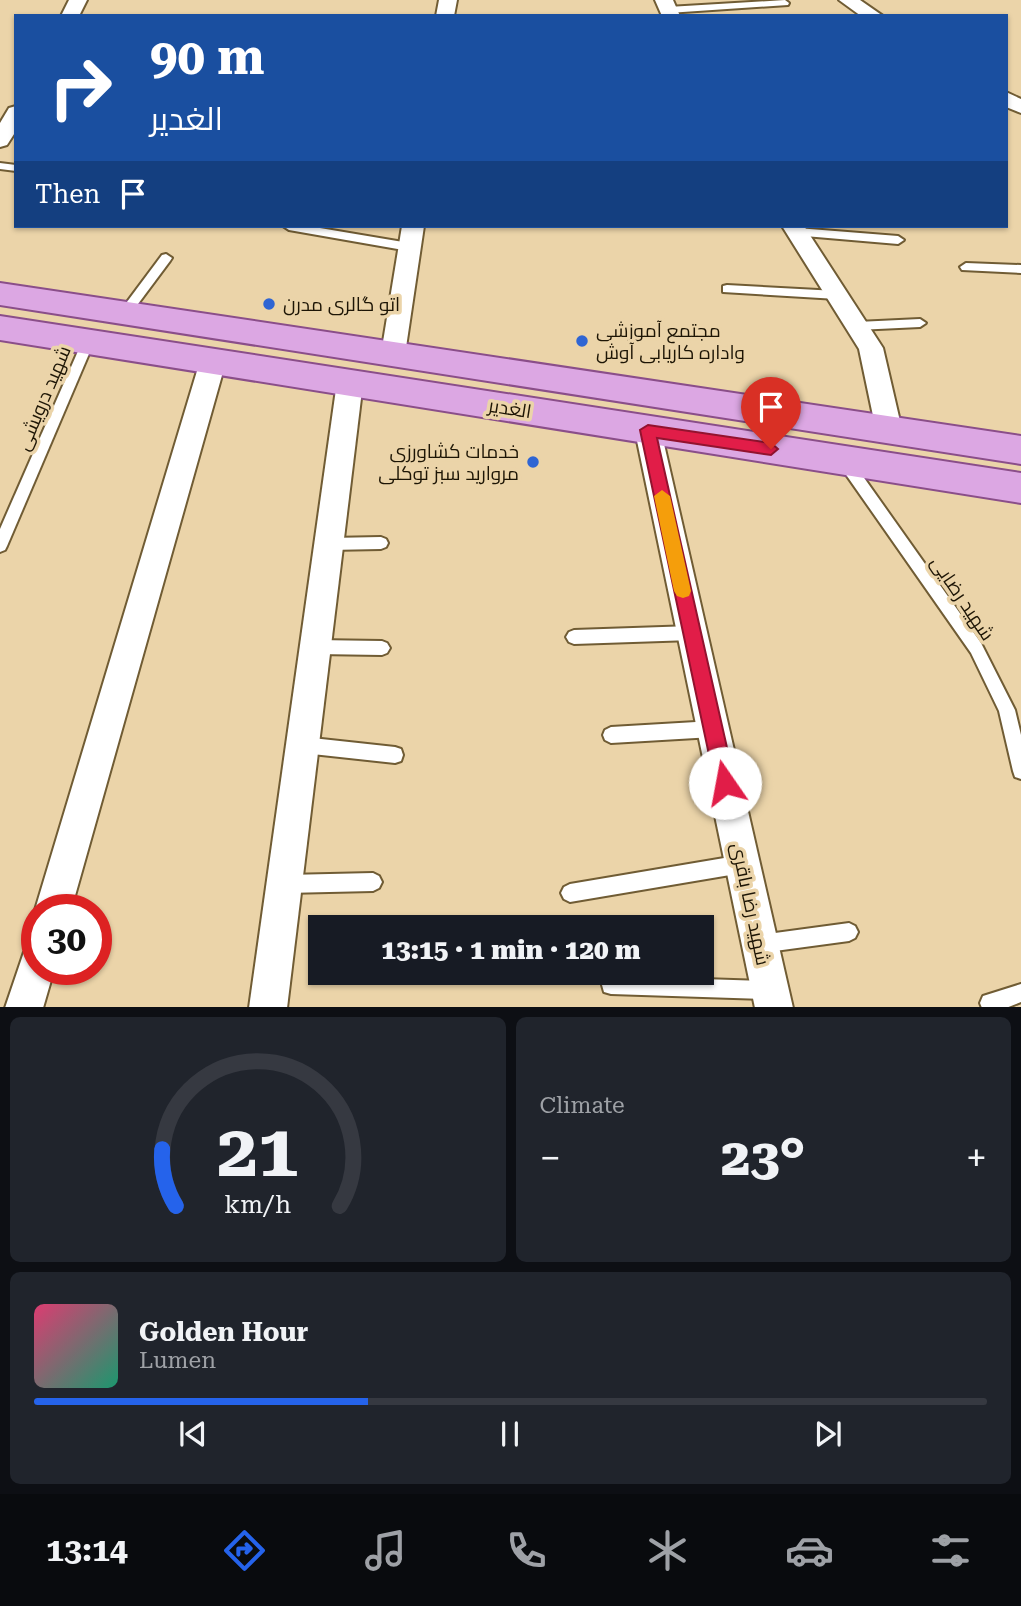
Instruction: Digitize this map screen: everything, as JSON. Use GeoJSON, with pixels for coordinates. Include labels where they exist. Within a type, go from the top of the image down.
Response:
{"type":"FeatureCollection","features":[{"type":"Feature","properties":{"kind":"main road","name":"الغدیر"},"geometry":{"type":"LineString","coordinates":[[0,294],[1021,450]]}},
{"type":"Feature","properties":{"kind":"main road","name":"الغدیر"},"geometry":{"type":"LineString","coordinates":[[0,328],[1021,488]]}},
{"type":"Feature","properties":{"kind":"street"},"geometry":{"type":"LineString","coordinates":[[848,0],[871,14]]}},
{"type":"Feature","properties":{"kind":"street"},"geometry":{"type":"LineString","coordinates":[[0,141],[14,116]]}},
{"type":"Feature","properties":{"kind":"street"},"geometry":{"type":"LineString","coordinates":[[795,229],[871,348],[889,430]]}},
{"type":"Feature","properties":{"kind":"street"},"geometry":{"type":"LineString","coordinates":[[393,354],[411,236]]}},
{"type":"Feature","properties":{"kind":"street"},"geometry":{"type":"LineString","coordinates":[[58,894],[213,361]]}},
{"type":"Feature","properties":{"kind":"street"},"geometry":{"type":"LineString","coordinates":[[268,1007],[351,382]]}},
{"type":"Feature","properties":{"kind":"street","name":"شهید رضا باقری"},"geometry":{"type":"LineString","coordinates":[[648,430],[772,999]]}},
{"type":"Feature","properties":{"kind":"street"},"geometry":{"type":"LineString","coordinates":[[24,1007],[31,985]]}},
{"type":"Feature","properties":{"kind":"lane"},"geometry":{"type":"LineString","coordinates":[[668,9],[785,3]]}},
{"type":"Feature","properties":{"kind":"lane"},"geometry":{"type":"LineString","coordinates":[[313,228],[411,236]]}},
{"type":"Feature","properties":{"kind":"lane"},"geometry":{"type":"LineString","coordinates":[[795,229],[898,240]]}},
{"type":"Feature","properties":{"kind":"lane"},"geometry":{"type":"LineString","coordinates":[[125,313],[166,258]]}},
{"type":"Feature","properties":{"kind":"lane"},"geometry":{"type":"LineString","coordinates":[[966,267],[1021,269]]}},
{"type":"Feature","properties":{"kind":"lane"},"geometry":{"type":"LineString","coordinates":[[727,289],[837,295]]}},
{"type":"Feature","properties":{"kind":"lane"},"geometry":{"type":"LineString","coordinates":[[857,327],[920,323]]}},
{"type":"Feature","properties":{"kind":"lane","name":"شهید درویشی"},"geometry":{"type":"LineString","coordinates":[[0,546],[88,342]]}},
{"type":"Feature","properties":{"kind":"lane","name":"شهید رضایی"},"geometry":{"type":"LineString","coordinates":[[844,460],[976,648],[1007,710],[1021,771]]}},
{"type":"Feature","properties":{"kind":"lane"},"geometry":{"type":"LineString","coordinates":[[329,544],[381,543]]}},
{"type":"Feature","properties":{"kind":"lane"},"geometry":{"type":"LineString","coordinates":[[574,638],[692,633]]}},
{"type":"Feature","properties":{"kind":"lane"},"geometry":{"type":"LineString","coordinates":[[316,647],[382,648]]}},
{"type":"Feature","properties":{"kind":"lane"},"geometry":{"type":"LineString","coordinates":[[611,736],[713,729]]}},
{"type":"Feature","properties":{"kind":"lane"},"geometry":{"type":"LineString","coordinates":[[303,745],[395,755]]}},
{"type":"Feature","properties":{"kind":"lane"},"geometry":{"type":"LineString","coordinates":[[570,892],[743,864]]}},
{"type":"Feature","properties":{"kind":"lane"},"geometry":{"type":"LineString","coordinates":[[284,884],[373,882]]}},
{"type":"Feature","properties":{"kind":"lane"},"geometry":{"type":"LineString","coordinates":[[761,944],[849,932]]}},
{"type":"Feature","properties":{"kind":"lane"},"geometry":{"type":"LineString","coordinates":[[611,985],[772,999]]}},
{"type":"Feature","properties":{"kind":"lane"},"geometry":{"type":"LineString","coordinates":[[990,1003],[1021,993]]}},
{"type":"Feature","properties":{"kind":"slow traffic"},"geometry":{"type":"LineString","coordinates":[[662,496],[683,591]]}},
{"type":"Feature","properties":{"kind":"place","name":"اتو گالری مدرن"},"geometry":{"type":"Point","coordinates":[269,304]}},
{"type":"Feature","properties":{"kind":"place","name":"مجتمع آموزشی واداره کاریابی آوش"},"geometry":{"type":"Point","coordinates":[582,341]}},
{"type":"Feature","properties":{"kind":"place","name":"خدمات کشاورزی مروارید سبز توکلی"},"geometry":{"type":"Point","coordinates":[533,462]}},
{"type":"Feature","properties":{"kind":"route"},"geometry":{"type":"LineString","coordinates":[[725,783],[648,430],[771,449]]}}]}
